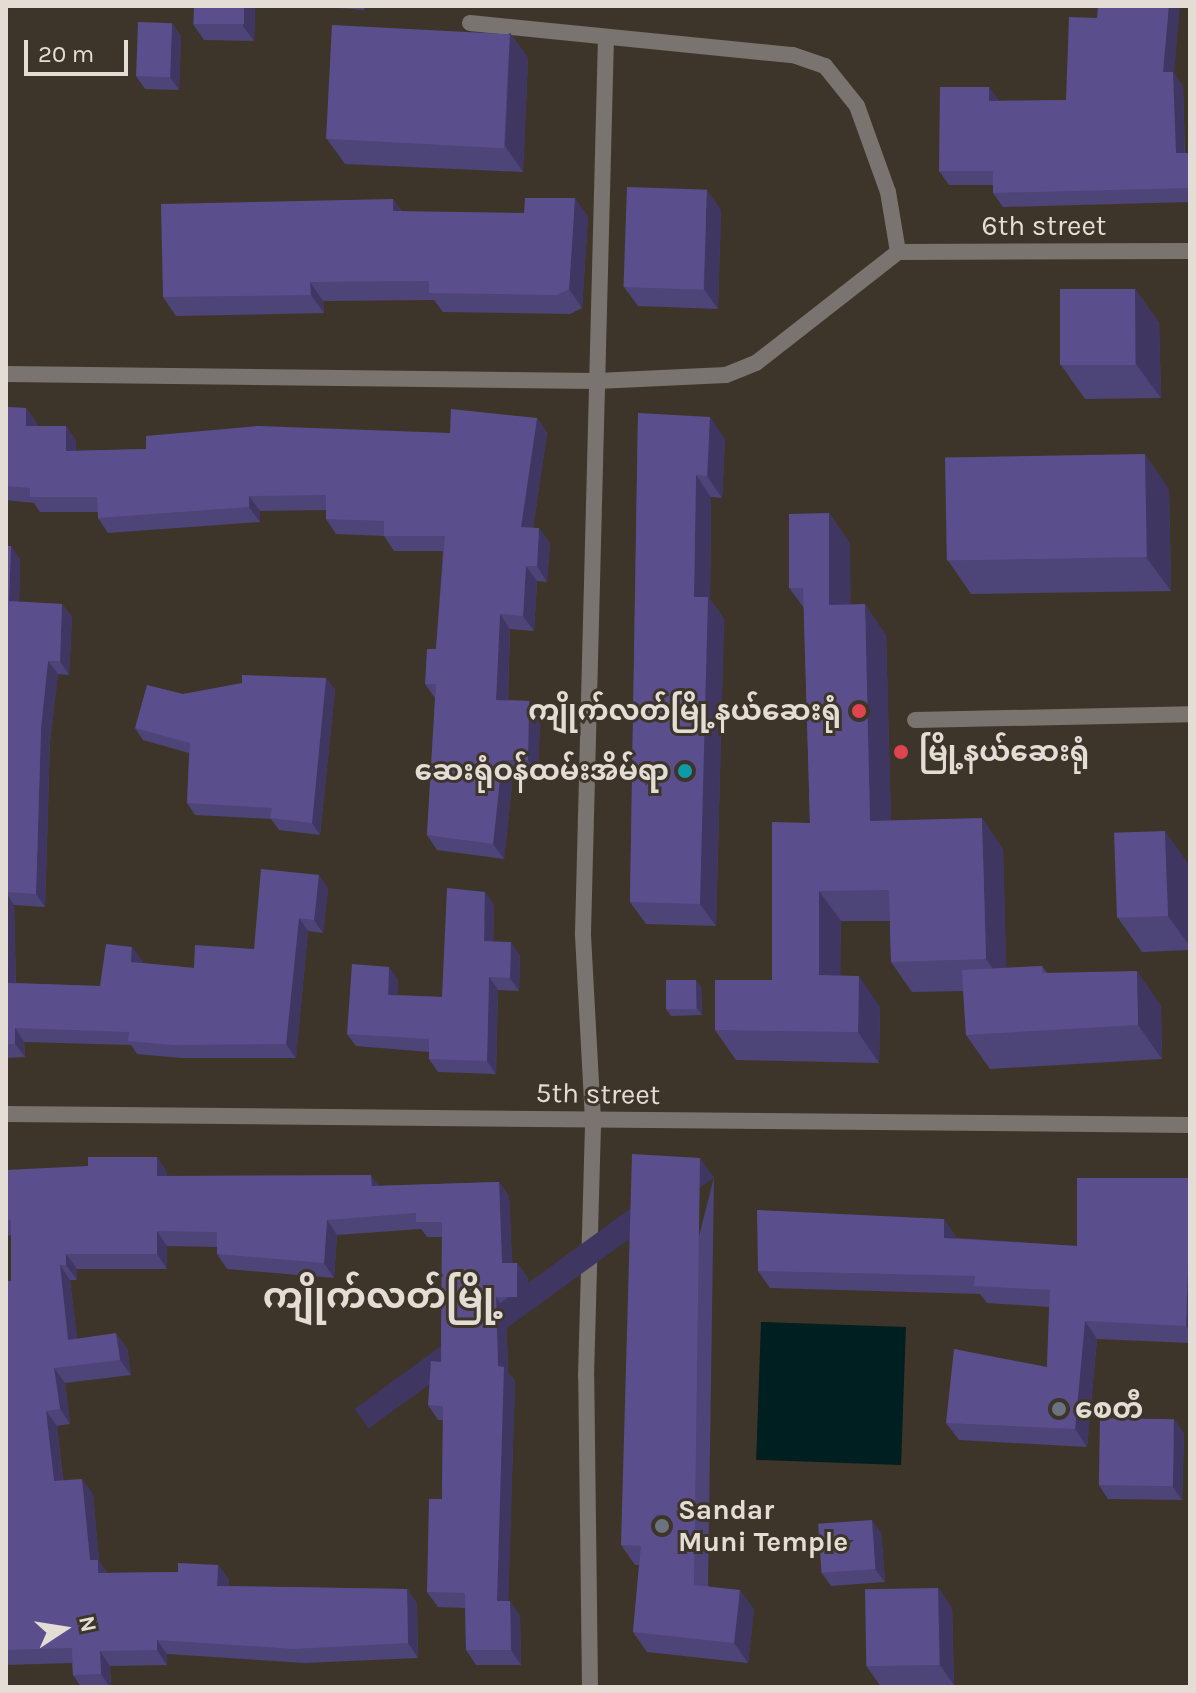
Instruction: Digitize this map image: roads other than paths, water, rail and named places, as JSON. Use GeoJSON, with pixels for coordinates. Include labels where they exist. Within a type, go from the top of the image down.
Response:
{"type":"FeatureCollection","features":[{"type":"Feature","properties":{"kind":"street"},"geometry":{"type":"LineString","coordinates":[[6,374],[597,381],[743,369],[898,252],[888,192],[857,106],[825,66],[793,55],[470,23]]}},
{"type":"Feature","properties":{"kind":"street"},"geometry":{"type":"LineString","coordinates":[[590,1687],[586,1376],[593,1120],[583,933],[606,37]]}},
{"type":"Feature","properties":{"kind":"street","name":"6th street"},"geometry":{"type":"LineString","coordinates":[[898,252],[1190,251]]}},
{"type":"Feature","properties":{"kind":"street"},"geometry":{"type":"LineString","coordinates":[[915,720],[1190,714]]}},
{"type":"Feature","properties":{"kind":"street","name":"5th street"},"geometry":{"type":"LineString","coordinates":[[6,1114],[1190,1125]]}},
{"type":"Feature","properties":{"kind":"water"},"geometry":{"type":"Polygon","coordinates":[[[761,1322],[906,1327],[901,1465],[756,1460],[761,1322]]]}},
{"type":"Feature","properties":{"kind":"place","name":"ကျိုက်လတ်မြို့နယ်ဆေးရုံ"},"geometry":{"type":"Point","coordinates":[859,711]}},
{"type":"Feature","properties":{"kind":"place","name":"မြို့နယ်ဆေးရုံ"},"geometry":{"type":"Point","coordinates":[901,752]}},
{"type":"Feature","properties":{"kind":"place","name":"ဆေးရုံဝန်ထမ်းအိမ်ရာ"},"geometry":{"type":"Point","coordinates":[685,771]}},
{"type":"Feature","properties":{"kind":"place","name":"စေတီ"},"geometry":{"type":"Point","coordinates":[1059,1409]}},
{"type":"Feature","properties":{"kind":"place","name":"Sandar Muni Temple"},"geometry":{"type":"Point","coordinates":[662,1526]}},
{"type":"Feature","properties":{"kind":"district","name":"ကျိုက်လတ်မြို့"},"geometry":{"type":"Point","coordinates":[383,1297]}}]}
